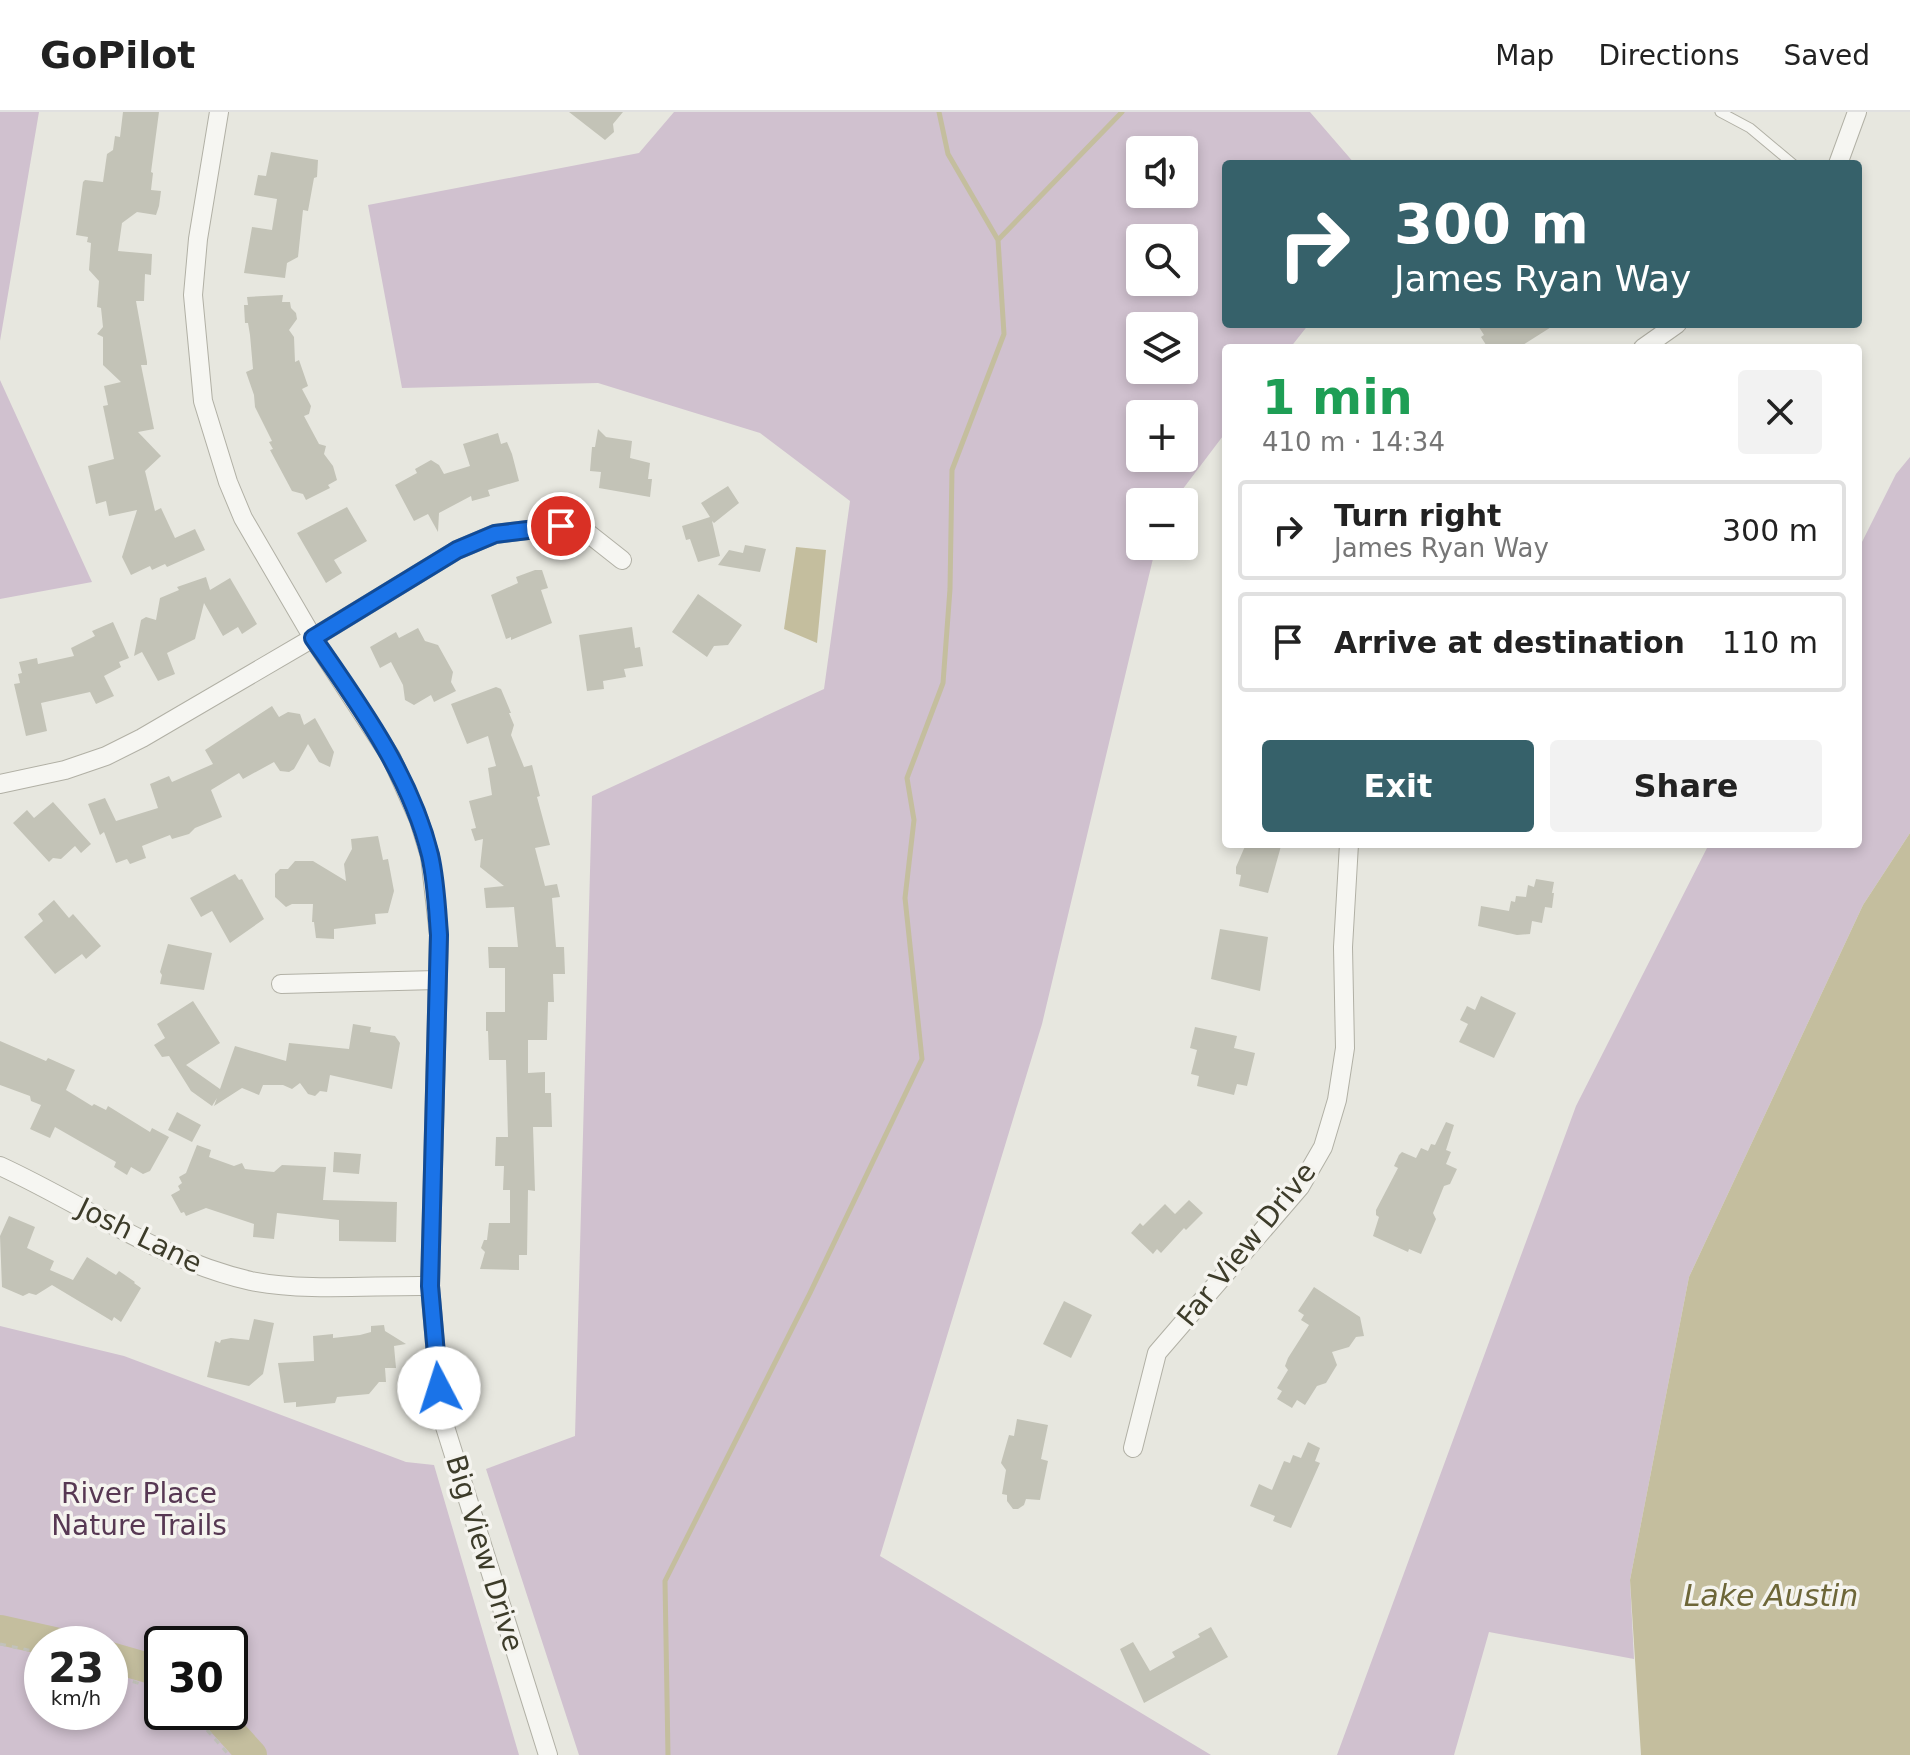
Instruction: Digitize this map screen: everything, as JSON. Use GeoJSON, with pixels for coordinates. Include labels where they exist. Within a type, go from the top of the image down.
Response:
{"type":"FeatureCollection","features":[{"type":"Feature","properties":{"kind":"street","name":"Big View Drive"},"geometry":{"type":"LineString","coordinates":[[219,112],[198,239],[193,295],[203,401],[228,482],[243,518],[313,638],[384,745],[419,820],[430,856],[437,895],[439,935],[430,1286],[441,1414],[548,1755]]}},
{"type":"Feature","properties":{"kind":"street"},"geometry":{"type":"LineString","coordinates":[[1839,160],[1857,112]]}},
{"type":"Feature","properties":{"kind":"street"},"geometry":{"type":"LineString","coordinates":[[1649,344],[1671,328]]}},
{"type":"Feature","properties":{"kind":"street"},"geometry":{"type":"LineString","coordinates":[[0,784],[30,779],[106,756],[313,638],[457,550],[495,534],[561,526],[584,530],[622,560]]}},
{"type":"Feature","properties":{"kind":"street","name":"Far View Drive"},"geometry":{"type":"LineString","coordinates":[[1133,1448],[1157,1353],[1300,1187],[1323,1147],[1337,1100],[1345,1048],[1343,947],[1349,848]]}},
{"type":"Feature","properties":{"kind":"street"},"geometry":{"type":"LineString","coordinates":[[281,984],[437,980]]}},
{"type":"Feature","properties":{"kind":"street","name":"Josh Lane"},"geometry":{"type":"LineString","coordinates":[[0,1166],[178,1257],[216,1272],[283,1285],[430,1286]]}},
{"type":"Feature","properties":{"kind":"lane"},"geometry":{"type":"LineString","coordinates":[[1720,112],[1750,128],[1788,160]]}},
{"type":"Feature","properties":{"kind":"path"},"geometry":{"type":"LineString","coordinates":[[0,1644],[24,1649]]}},
{"type":"Feature","properties":{"kind":"path"},"geometry":{"type":"LineString","coordinates":[[207,1730],[229,1755]]}},
{"type":"Feature","properties":{"kind":"green space"},"geometry":{"type":"Polygon","coordinates":[[[0,112],[39,112],[0,341],[0,112]]]}},
{"type":"Feature","properties":{"kind":"green space"},"geometry":{"type":"Polygon","coordinates":[[[674,112],[1310,112],[1352,160],[1222,160],[1222,328],[1306,328],[1293,344],[1222,344],[1222,437],[1198,469],[1198,400],[1126,400],[1126,472],[1196,472],[1184,488],[1126,488],[1126,560],[1153,560],[1042,1024],[880,1556],[1211,1755],[579,1755],[486,1469],[575,1436],[592,796],[824,689],[850,501],[760,433],[598,383],[402,388],[368,205],[639,153],[674,112]]]}},
{"type":"Feature","properties":{"kind":"green space"},"geometry":{"type":"Polygon","coordinates":[[[0,380],[92,582],[0,599],[0,380]]]}},
{"type":"Feature","properties":{"kind":"green space"},"geometry":{"type":"Polygon","coordinates":[[[1910,457],[1910,833],[1863,905],[1689,1277],[1630,1580],[1634,1659],[1489,1632],[1454,1755],[1337,1755],[1576,1106],[1707,848],[1862,848],[1862,542],[1896,474],[1910,457]]]}},
{"type":"Feature","properties":{"kind":"green space","name":"River Place Nature Trails"},"geometry":{"type":"Polygon","coordinates":[[[0,1326],[124,1356],[406,1462],[434,1465],[519,1755],[0,1755],[0,1326]]]}},
{"type":"Feature","properties":{"kind":"water"},"geometry":{"type":"Polygon","coordinates":[[[796,547],[826,550],[817,643],[784,629],[796,547]]]}},
{"type":"Feature","properties":{"kind":"water","name":"Lake Austin"},"geometry":{"type":"Polygon","coordinates":[[[1910,833],[1910,1755],[1641,1755],[1630,1580],[1689,1277],[1863,905],[1910,833]]]}},
{"type":"Feature","properties":{"kind":"building"},"geometry":{"type":"Polygon","coordinates":[[[123,112],[159,112],[151,190],[161,191],[159,206],[156,215],[137,212],[122,223],[118,251],[152,254],[151,275],[145,274],[144,301],[136,301],[147,362],[147,365],[141,365],[154,429],[138,432],[161,456],[145,471],[155,511],[161,508],[175,538],[195,529],[205,550],[167,567],[165,564],[152,570],[150,566],[131,575],[122,557],[137,510],[109,516],[106,501],[96,504],[88,466],[114,459],[103,406],[108,405],[104,386],[121,382],[103,365],[103,337],[97,334],[103,327],[101,308],[97,307],[99,281],[89,270],[91,243],[87,242],[88,237],[76,235],[83,182],[103,182],[107,154],[113,150],[115,136],[120,137],[123,112]]]}},
{"type":"Feature","properties":{"kind":"building"},"geometry":{"type":"Polygon","coordinates":[[[569,112],[623,112],[613,124],[614,132],[605,140],[569,112]]]}},
{"type":"Feature","properties":{"kind":"building"},"geometry":{"type":"Polygon","coordinates":[[[271,152],[318,160],[308,211],[303,210],[298,257],[287,263],[285,278],[244,273],[252,227],[272,230],[277,199],[254,195],[258,175],[266,176],[271,152]]]}},
{"type":"Feature","properties":{"kind":"building"},"geometry":{"type":"Polygon","coordinates":[[[283,295],[282,302],[290,302],[296,313],[297,319],[289,330],[294,337],[295,362],[299,360],[308,386],[302,389],[311,406],[309,414],[304,416],[319,444],[326,446],[324,454],[333,466],[337,480],[328,485],[330,488],[306,500],[303,494],[292,491],[270,450],[273,449],[269,442],[272,441],[255,407],[246,372],[253,369],[248,323],[245,323],[247,297],[283,295]]]}},
{"type":"Feature","properties":{"kind":"building"},"geometry":{"type":"Polygon","coordinates":[[[1480,328],[1550,328],[1524,344],[1485,344],[1481,337],[1484,335],[1480,328]]]}},
{"type":"Feature","properties":{"kind":"building"},"geometry":{"type":"Polygon","coordinates":[[[598,429],[606,437],[632,441],[630,458],[650,463],[650,497],[599,488],[601,472],[590,471],[592,447],[595,447],[598,429]]]}},
{"type":"Feature","properties":{"kind":"building"},"geometry":{"type":"Polygon","coordinates":[[[498,433],[501,444],[507,442],[519,481],[488,490],[490,496],[472,501],[471,496],[439,513],[438,532],[428,514],[414,521],[395,485],[417,473],[415,469],[431,460],[439,465],[444,474],[470,466],[463,444],[498,433]]]}},
{"type":"Feature","properties":{"kind":"building"},"geometry":{"type":"Polygon","coordinates":[[[728,486],[739,503],[714,523],[712,521],[720,556],[698,562],[682,526],[710,517],[701,503],[728,486]]]}},
{"type":"Feature","properties":{"kind":"building"},"geometry":{"type":"Polygon","coordinates":[[[347,507],[367,541],[334,560],[342,573],[326,583],[297,533],[347,507]]]}},
{"type":"Feature","properties":{"kind":"building"},"geometry":{"type":"Polygon","coordinates":[[[745,545],[766,549],[760,572],[718,565],[729,550],[743,553],[745,545]]]}},
{"type":"Feature","properties":{"kind":"building"},"geometry":{"type":"Polygon","coordinates":[[[542,570],[548,588],[541,590],[552,623],[511,640],[511,637],[506,639],[491,595],[518,583],[516,577],[542,570]]]}},
{"type":"Feature","properties":{"kind":"building"},"geometry":{"type":"Polygon","coordinates":[[[206,577],[210,590],[230,578],[257,624],[242,634],[238,627],[223,636],[204,603],[195,639],[167,653],[175,674],[158,681],[142,652],[134,656],[141,620],[146,617],[156,620],[160,598],[179,590],[177,587],[206,577]]]}},
{"type":"Feature","properties":{"kind":"building"},"geometry":{"type":"Polygon","coordinates":[[[698,594],[742,625],[728,645],[714,646],[707,657],[672,632],[698,594]]]}},
{"type":"Feature","properties":{"kind":"building"},"geometry":{"type":"Polygon","coordinates":[[[113,622],[129,658],[119,662],[121,667],[104,676],[114,696],[96,704],[90,692],[41,703],[47,731],[26,736],[14,684],[20,683],[18,674],[22,673],[19,662],[37,658],[38,664],[74,656],[71,648],[95,636],[92,631],[113,622]]]}},
{"type":"Feature","properties":{"kind":"building"},"geometry":{"type":"Polygon","coordinates":[[[632,627],[635,648],[640,647],[643,666],[624,669],[626,677],[603,681],[604,689],[587,691],[579,635],[632,627]]]}},
{"type":"Feature","properties":{"kind":"building"},"geometry":{"type":"Polygon","coordinates":[[[418,628],[425,641],[438,645],[453,672],[451,682],[456,691],[434,702],[431,695],[414,705],[405,700],[403,685],[391,662],[380,668],[370,647],[396,632],[399,638],[418,628]]]}},
{"type":"Feature","properties":{"kind":"building"},"geometry":{"type":"Polygon","coordinates":[[[496,687],[501,689],[511,713],[514,725],[511,735],[524,767],[532,765],[550,845],[535,848],[545,886],[557,884],[560,897],[552,898],[556,947],[564,947],[565,974],[553,974],[554,1002],[548,1002],[547,1040],[528,1040],[528,1073],[545,1072],[545,1093],[551,1093],[552,1127],[533,1127],[535,1191],[528,1190],[527,1255],[519,1255],[519,1270],[480,1269],[485,1252],[481,1248],[487,1240],[489,1223],[510,1223],[510,1190],[503,1190],[504,1166],[495,1166],[496,1137],[508,1137],[506,1060],[489,1060],[486,1031],[486,1012],[505,1012],[505,968],[489,968],[488,947],[518,947],[514,907],[486,908],[484,888],[504,886],[480,867],[483,839],[475,841],[471,829],[476,828],[469,801],[492,795],[488,768],[496,766],[488,736],[467,744],[451,704],[496,687]]]}},
{"type":"Feature","properties":{"kind":"building"},"geometry":{"type":"Polygon","coordinates":[[[272,706],[279,717],[288,712],[300,714],[304,725],[315,718],[334,752],[330,767],[319,762],[308,744],[294,769],[289,772],[280,771],[274,762],[243,779],[239,773],[211,790],[222,817],[195,828],[189,834],[172,839],[170,835],[142,846],[146,858],[130,864],[127,859],[116,863],[104,832],[100,835],[88,804],[105,798],[116,821],[158,808],[150,784],[169,776],[172,782],[213,764],[205,750],[272,706]]]}},
{"type":"Feature","properties":{"kind":"building"},"geometry":{"type":"Polygon","coordinates":[[[53,802],[91,844],[81,853],[75,846],[61,859],[53,858],[49,862],[13,823],[27,810],[34,818],[53,802]]]}},
{"type":"Feature","properties":{"kind":"building"},"geometry":{"type":"Polygon","coordinates":[[[378,836],[383,860],[388,859],[394,891],[388,913],[375,914],[376,924],[334,929],[334,939],[316,938],[312,922],[313,904],[286,907],[275,897],[275,874],[280,869],[288,869],[295,861],[313,861],[346,881],[344,864],[352,849],[351,839],[378,836]]]}},
{"type":"Feature","properties":{"kind":"building"},"geometry":{"type":"Polygon","coordinates":[[[1244,848],[1280,848],[1268,893],[1239,886],[1241,875],[1236,874],[1244,848]]]}},
{"type":"Feature","properties":{"kind":"building"},"geometry":{"type":"Polygon","coordinates":[[[235,874],[239,880],[242,879],[264,919],[230,943],[212,911],[201,917],[190,898],[235,874]]]}},
{"type":"Feature","properties":{"kind":"building"},"geometry":{"type":"Polygon","coordinates":[[[1536,879],[1554,882],[1554,893],[1552,908],[1545,907],[1542,923],[1532,921],[1530,934],[1517,935],[1478,926],[1481,906],[1509,911],[1511,901],[1515,902],[1516,896],[1526,897],[1528,885],[1534,887],[1536,879]]]}},
{"type":"Feature","properties":{"kind":"building"},"geometry":{"type":"Polygon","coordinates":[[[54,900],[69,918],[73,914],[101,946],[86,959],[82,954],[55,974],[24,937],[43,921],[38,914],[54,900]]]}},
{"type":"Feature","properties":{"kind":"building"},"geometry":{"type":"Polygon","coordinates":[[[1220,929],[1268,937],[1260,991],[1211,979],[1220,929]]]}},
{"type":"Feature","properties":{"kind":"building"},"geometry":{"type":"Polygon","coordinates":[[[168,944],[212,953],[204,990],[160,984],[168,944]]]}},
{"type":"Feature","properties":{"kind":"building"},"geometry":{"type":"Polygon","coordinates":[[[1481,996],[1516,1013],[1494,1058],[1459,1042],[1468,1024],[1460,1020],[1467,1006],[1475,1010],[1481,996]]]}},
{"type":"Feature","properties":{"kind":"building"},"geometry":{"type":"Polygon","coordinates":[[[193,1001],[220,1043],[186,1065],[220,1089],[235,1046],[286,1061],[289,1043],[349,1049],[353,1024],[371,1027],[370,1032],[395,1036],[400,1043],[392,1089],[330,1075],[327,1092],[320,1091],[315,1096],[308,1094],[300,1083],[292,1089],[283,1085],[263,1085],[259,1095],[242,1088],[214,1106],[217,1098],[212,1106],[191,1091],[169,1056],[162,1057],[154,1045],[165,1038],[157,1024],[193,1001]]]}},
{"type":"Feature","properties":{"kind":"building"},"geometry":{"type":"Polygon","coordinates":[[[1195,1027],[1237,1036],[1234,1048],[1255,1053],[1247,1086],[1237,1084],[1234,1095],[1197,1086],[1199,1076],[1191,1074],[1197,1050],[1190,1048],[1195,1027]]]}},
{"type":"Feature","properties":{"kind":"building"},"geometry":{"type":"Polygon","coordinates":[[[0,1041],[75,1070],[66,1090],[92,1106],[94,1104],[106,1110],[108,1106],[150,1132],[152,1128],[169,1137],[150,1171],[143,1174],[131,1167],[127,1175],[114,1167],[116,1162],[55,1127],[50,1138],[30,1129],[41,1105],[31,1101],[30,1096],[0,1085],[0,1041]]]}},
{"type":"Feature","properties":{"kind":"building"},"geometry":{"type":"Polygon","coordinates":[[[177,1112],[201,1125],[192,1142],[168,1130],[177,1112]]]}},
{"type":"Feature","properties":{"kind":"building"},"geometry":{"type":"Polygon","coordinates":[[[1446,1122],[1454,1125],[1446,1150],[1451,1152],[1446,1164],[1457,1169],[1450,1184],[1444,1186],[1433,1213],[1436,1219],[1421,1254],[1409,1249],[1408,1252],[1373,1236],[1379,1217],[1376,1210],[1398,1168],[1394,1166],[1399,1155],[1402,1152],[1416,1158],[1421,1148],[1428,1151],[1431,1144],[1435,1145],[1446,1122]]]}},
{"type":"Feature","properties":{"kind":"building"},"geometry":{"type":"Polygon","coordinates":[[[197,1145],[211,1150],[209,1157],[234,1166],[242,1163],[245,1169],[274,1172],[282,1165],[326,1167],[323,1200],[397,1202],[396,1242],[339,1241],[339,1220],[277,1213],[274,1239],[253,1237],[254,1224],[206,1208],[186,1216],[171,1195],[180,1190],[178,1186],[182,1183],[179,1177],[186,1173],[197,1145]]]}},
{"type":"Feature","properties":{"kind":"building"},"geometry":{"type":"Polygon","coordinates":[[[334,1152],[361,1154],[359,1174],[333,1172],[334,1152]]]}},
{"type":"Feature","properties":{"kind":"building"},"geometry":{"type":"Polygon","coordinates":[[[1189,1200],[1203,1213],[1161,1253],[1157,1249],[1153,1254],[1131,1233],[1140,1223],[1143,1226],[1165,1204],[1175,1214],[1189,1200]]]}},
{"type":"Feature","properties":{"kind":"building"},"geometry":{"type":"Polygon","coordinates":[[[9,1216],[35,1227],[27,1248],[54,1261],[50,1270],[73,1280],[87,1257],[116,1275],[119,1271],[135,1282],[141,1288],[121,1322],[114,1317],[112,1321],[52,1285],[36,1295],[29,1293],[23,1296],[2,1287],[0,1236],[9,1216]]]}},
{"type":"Feature","properties":{"kind":"building"},"geometry":{"type":"Polygon","coordinates":[[[1314,1287],[1360,1317],[1364,1336],[1356,1337],[1349,1347],[1332,1352],[1337,1365],[1326,1383],[1317,1386],[1305,1405],[1297,1400],[1292,1408],[1277,1399],[1282,1391],[1277,1388],[1288,1370],[1285,1366],[1288,1358],[1309,1325],[1301,1320],[1304,1315],[1298,1311],[1314,1287]]]}},
{"type":"Feature","properties":{"kind":"building"},"geometry":{"type":"Polygon","coordinates":[[[1064,1301],[1092,1315],[1071,1358],[1043,1344],[1064,1301]]]}},
{"type":"Feature","properties":{"kind":"building"},"geometry":{"type":"Polygon","coordinates":[[[254,1319],[274,1323],[263,1374],[249,1386],[207,1377],[215,1341],[220,1343],[231,1338],[249,1340],[254,1319]]]}},
{"type":"Feature","properties":{"kind":"building"},"geometry":{"type":"Polygon","coordinates":[[[384,1325],[385,1331],[406,1344],[394,1346],[396,1368],[385,1368],[386,1382],[379,1382],[369,1394],[337,1397],[335,1403],[296,1407],[296,1402],[284,1403],[278,1363],[314,1361],[313,1336],[333,1334],[333,1338],[360,1335],[371,1332],[371,1326],[384,1325]]]}},
{"type":"Feature","properties":{"kind":"building"},"geometry":{"type":"Polygon","coordinates":[[[1017,1419],[1048,1425],[1041,1459],[1048,1461],[1040,1500],[1026,1499],[1024,1505],[1013,1509],[1007,1495],[1002,1494],[1006,1470],[1001,1463],[1009,1435],[1014,1436],[1017,1419]]]}},
{"type":"Feature","properties":{"kind":"building"},"geometry":{"type":"Polygon","coordinates":[[[1308,1442],[1320,1448],[1315,1461],[1320,1463],[1291,1528],[1273,1521],[1275,1516],[1250,1506],[1259,1484],[1272,1490],[1284,1461],[1290,1463],[1293,1455],[1301,1458],[1308,1442]]]}},
{"type":"Feature","properties":{"kind":"building"},"geometry":{"type":"Polygon","coordinates":[[[1211,1627],[1228,1657],[1144,1703],[1120,1649],[1133,1642],[1150,1671],[1175,1657],[1172,1652],[1200,1637],[1198,1634],[1211,1627]]]}},
{"type":"Feature","properties":{"kind":"waterway"},"geometry":{"type":"LineString","coordinates":[[939,112],[948,154],[998,240]]}},
{"type":"Feature","properties":{"kind":"waterway"},"geometry":{"type":"LineString","coordinates":[[668,1755],[665,1581],[810,1293],[922,1059],[905,898],[914,820],[907,778],[943,683],[950,589],[952,470],[1004,334],[998,240],[1122,112]]}},
{"type":"Feature","properties":{"kind":"waterway"},"geometry":{"type":"LineString","coordinates":[[0,1630],[24,1635]]}},
{"type":"Feature","properties":{"kind":"waterway"},"geometry":{"type":"LineString","coordinates":[[128,1662],[144,1667]]}},
{"type":"Feature","properties":{"kind":"waterway"},"geometry":{"type":"LineString","coordinates":[[229,1730],[252,1755]]}},
{"type":"Feature","properties":{"kind":"route"},"geometry":{"type":"LineString","coordinates":[[439,1388],[430,1286],[439,935],[437,895],[419,820],[391,757],[313,638],[457,550],[495,534],[561,526]]}}]}
